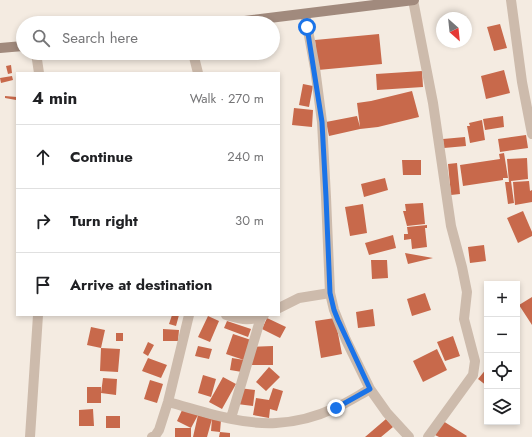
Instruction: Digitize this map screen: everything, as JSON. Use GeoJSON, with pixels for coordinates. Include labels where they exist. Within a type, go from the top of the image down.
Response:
{"type":"FeatureCollection","features":[{"type":"Feature","properties":{"kind":"street"},"geometry":{"type":"LineString","coordinates":[[280,17],[364,3],[413,0],[433,103],[451,226],[467,292],[464,319],[475,361],[474,376],[428,437]]}},
{"type":"Feature","properties":{"kind":"street"},"geometry":{"type":"LineString","coordinates":[[511,0],[522,82],[532,134]]}},
{"type":"Feature","properties":{"kind":"street"},"geometry":{"type":"LineString","coordinates":[[305,14],[322,122],[330,293],[336,316],[370,389],[387,413],[409,437]]}},
{"type":"Feature","properties":{"kind":"street"},"geometry":{"type":"LineString","coordinates":[[0,48],[16,47]]}},
{"type":"Feature","properties":{"kind":"street"},"geometry":{"type":"LineString","coordinates":[[37,60],[39,72]]}},
{"type":"Feature","properties":{"kind":"street"},"geometry":{"type":"LineString","coordinates":[[195,60],[198,72]]}},
{"type":"Feature","properties":{"kind":"street"},"geometry":{"type":"LineString","coordinates":[[280,308],[299,298],[330,293]]}},
{"type":"Feature","properties":{"kind":"street"},"geometry":{"type":"LineString","coordinates":[[30,437],[38,316]]}},
{"type":"Feature","properties":{"kind":"street"},"geometry":{"type":"LineString","coordinates":[[152,437],[155,436],[159,430],[168,402],[189,316]]}},
{"type":"Feature","properties":{"kind":"street"},"geometry":{"type":"LineString","coordinates":[[230,316],[252,320],[263,316]]}},
{"type":"Feature","properties":{"kind":"street"},"geometry":{"type":"LineString","coordinates":[[231,418],[263,316]]}},
{"type":"Feature","properties":{"kind":"street"},"geometry":{"type":"LineString","coordinates":[[168,402],[250,422],[276,423],[305,418],[336,408],[370,389]]}},
{"type":"Feature","properties":{"kind":"building"},"geometry":{"type":"Polygon","coordinates":[[[500,24],[507,48],[494,51],[487,27],[500,24]]]}},
{"type":"Feature","properties":{"kind":"building"},"geometry":{"type":"Polygon","coordinates":[[[379,34],[382,64],[318,70],[315,40],[379,34]]]}},
{"type":"Feature","properties":{"kind":"building"},"geometry":{"type":"Polygon","coordinates":[[[11,65],[12,73],[8,74],[6,66],[11,65]]]}},
{"type":"Feature","properties":{"kind":"building"},"geometry":{"type":"Polygon","coordinates":[[[504,70],[510,93],[486,99],[481,76],[504,70]]]}},
{"type":"Feature","properties":{"kind":"building"},"geometry":{"type":"Polygon","coordinates":[[[422,71],[423,87],[377,90],[376,74],[422,71]]]}},
{"type":"Feature","properties":{"kind":"building"},"geometry":{"type":"Polygon","coordinates":[[[12,76],[13,80],[1,83],[0,78],[12,76]]]}},
{"type":"Feature","properties":{"kind":"building"},"geometry":{"type":"Polygon","coordinates":[[[303,84],[313,86],[309,107],[299,105],[303,84]]]}},
{"type":"Feature","properties":{"kind":"building"},"geometry":{"type":"Polygon","coordinates":[[[412,91],[419,117],[378,127],[360,129],[329,136],[326,122],[357,116],[360,127],[357,103],[412,91]]]}},
{"type":"Feature","properties":{"kind":"building"},"geometry":{"type":"Polygon","coordinates":[[[5,96],[16,97],[16,100],[5,98],[5,96]]]}},
{"type":"Feature","properties":{"kind":"building"},"geometry":{"type":"Polygon","coordinates":[[[294,108],[313,110],[312,127],[292,125],[294,108]]]}},
{"type":"Feature","properties":{"kind":"building"},"geometry":{"type":"Polygon","coordinates":[[[503,116],[504,127],[485,130],[483,119],[503,116]]]}},
{"type":"Feature","properties":{"kind":"building"},"geometry":{"type":"Polygon","coordinates":[[[482,120],[485,140],[470,143],[467,126],[470,126],[469,123],[482,120]]]}},
{"type":"Feature","properties":{"kind":"building"},"geometry":{"type":"Polygon","coordinates":[[[526,135],[528,148],[500,152],[498,139],[526,135]]]}},
{"type":"Feature","properties":{"kind":"building"},"geometry":{"type":"Polygon","coordinates":[[[465,137],[466,146],[444,148],[443,139],[465,137]]]}},
{"type":"Feature","properties":{"kind":"building"},"geometry":{"type":"Polygon","coordinates":[[[504,153],[508,178],[463,186],[460,165],[500,159],[499,154],[504,153]]]}},
{"type":"Feature","properties":{"kind":"building"},"geometry":{"type":"Polygon","coordinates":[[[527,158],[528,179],[511,181],[514,203],[508,204],[505,182],[509,182],[507,159],[527,158]]]}},
{"type":"Feature","properties":{"kind":"building"},"geometry":{"type":"Polygon","coordinates":[[[402,160],[421,160],[421,175],[403,175],[402,160]]]}},
{"type":"Feature","properties":{"kind":"building"},"geometry":{"type":"Polygon","coordinates":[[[457,163],[460,194],[451,195],[448,164],[457,163]]]}},
{"type":"Feature","properties":{"kind":"building"},"geometry":{"type":"Polygon","coordinates":[[[385,178],[388,190],[364,197],[361,184],[385,178]]]}},
{"type":"Feature","properties":{"kind":"building"},"geometry":{"type":"Polygon","coordinates":[[[529,181],[530,191],[532,190],[532,202],[515,205],[513,182],[529,181]]]}},
{"type":"Feature","properties":{"kind":"building"},"geometry":{"type":"Polygon","coordinates":[[[423,203],[425,224],[407,226],[403,211],[406,211],[405,204],[423,203]]]}},
{"type":"Feature","properties":{"kind":"building"},"geometry":{"type":"Polygon","coordinates":[[[363,204],[367,233],[350,236],[345,207],[363,204]]]}},
{"type":"Feature","properties":{"kind":"building"},"geometry":{"type":"Polygon","coordinates":[[[523,211],[532,232],[532,236],[518,243],[507,218],[523,211]]]}},
{"type":"Feature","properties":{"kind":"building"},"geometry":{"type":"Polygon","coordinates":[[[427,225],[427,228],[425,228],[427,247],[412,249],[411,239],[404,240],[404,234],[408,234],[407,227],[427,225]]]}},
{"type":"Feature","properties":{"kind":"building"},"geometry":{"type":"Polygon","coordinates":[[[393,235],[396,248],[369,255],[365,243],[393,235]]]}},
{"type":"Feature","properties":{"kind":"building"},"geometry":{"type":"Polygon","coordinates":[[[484,245],[486,261],[470,263],[468,247],[484,245]]]}},
{"type":"Feature","properties":{"kind":"building"},"geometry":{"type":"Polygon","coordinates":[[[405,253],[433,258],[408,264],[405,253]]]}},
{"type":"Feature","properties":{"kind":"building"},"geometry":{"type":"Polygon","coordinates":[[[371,260],[387,260],[388,278],[372,279],[371,260]]]}},
{"type":"Feature","properties":{"kind":"building"},"geometry":{"type":"Polygon","coordinates":[[[425,293],[431,310],[412,316],[407,299],[425,293]]]}},
{"type":"Feature","properties":{"kind":"building"},"geometry":{"type":"Polygon","coordinates":[[[532,297],[532,325],[520,307],[520,304],[532,297]]]}},
{"type":"Feature","properties":{"kind":"building"},"geometry":{"type":"Polygon","coordinates":[[[373,309],[375,326],[358,328],[356,312],[373,309]]]}},
{"type":"Feature","properties":{"kind":"building"},"geometry":{"type":"Polygon","coordinates":[[[172,316],[179,316],[176,326],[169,324],[172,316]]]}},
{"type":"Feature","properties":{"kind":"building"},"geometry":{"type":"Polygon","coordinates":[[[208,316],[219,321],[210,342],[198,337],[208,316]]]}},
{"type":"Feature","properties":{"kind":"building"},"geometry":{"type":"Polygon","coordinates":[[[267,318],[286,327],[280,338],[262,329],[267,318]]]}},
{"type":"Feature","properties":{"kind":"building"},"geometry":{"type":"Polygon","coordinates":[[[335,318],[342,354],[321,358],[315,321],[335,318]]]}},
{"type":"Feature","properties":{"kind":"building"},"geometry":{"type":"Polygon","coordinates":[[[227,321],[251,329],[248,337],[224,328],[227,321]]]}},
{"type":"Feature","properties":{"kind":"building"},"geometry":{"type":"Polygon","coordinates":[[[91,327],[105,330],[101,348],[87,345],[91,327]]]}},
{"type":"Feature","properties":{"kind":"building"},"geometry":{"type":"Polygon","coordinates":[[[163,329],[179,330],[178,341],[163,341],[163,329]]]}},
{"type":"Feature","properties":{"kind":"building"},"geometry":{"type":"Polygon","coordinates":[[[116,333],[123,333],[123,341],[116,341],[116,333]]]}},
{"type":"Feature","properties":{"kind":"building"},"geometry":{"type":"Polygon","coordinates":[[[233,334],[251,340],[242,372],[230,370],[232,358],[244,360],[226,354],[233,334]]]}},
{"type":"Feature","properties":{"kind":"building"},"geometry":{"type":"Polygon","coordinates":[[[453,336],[460,356],[445,361],[437,342],[453,336]]]}},
{"type":"Feature","properties":{"kind":"building"},"geometry":{"type":"Polygon","coordinates":[[[148,342],[154,345],[148,356],[143,353],[148,342]]]}},
{"type":"Feature","properties":{"kind":"building"},"geometry":{"type":"Polygon","coordinates":[[[198,346],[212,349],[209,359],[195,356],[198,346]]]}},
{"type":"Feature","properties":{"kind":"building"},"geometry":{"type":"Polygon","coordinates":[[[273,346],[273,365],[251,365],[251,347],[273,346]]]}},
{"type":"Feature","properties":{"kind":"building"},"geometry":{"type":"Polygon","coordinates":[[[101,348],[120,349],[118,372],[100,371],[101,348]]]}},
{"type":"Feature","properties":{"kind":"building"},"geometry":{"type":"Polygon","coordinates":[[[437,349],[447,370],[423,382],[413,361],[437,349]]]}},
{"type":"Feature","properties":{"kind":"building"},"geometry":{"type":"Polygon","coordinates":[[[148,358],[167,365],[161,378],[142,371],[148,358]]]}},
{"type":"Feature","properties":{"kind":"building"},"geometry":{"type":"Polygon","coordinates":[[[269,367],[280,377],[266,391],[256,382],[269,367]]]}},
{"type":"Feature","properties":{"kind":"building"},"geometry":{"type":"Polygon","coordinates":[[[484,372],[484,384],[478,379],[484,372]]]}},
{"type":"Feature","properties":{"kind":"building"},"geometry":{"type":"Polygon","coordinates":[[[203,375],[216,379],[211,397],[198,393],[203,375]]]}},
{"type":"Feature","properties":{"kind":"building"},"geometry":{"type":"Polygon","coordinates":[[[223,377],[236,384],[222,409],[209,402],[223,377]]]}},
{"type":"Feature","properties":{"kind":"building"},"geometry":{"type":"Polygon","coordinates":[[[103,378],[117,379],[116,395],[101,393],[103,378]]]}},
{"type":"Feature","properties":{"kind":"building"},"geometry":{"type":"Polygon","coordinates":[[[150,380],[163,384],[157,403],[144,399],[150,380]]]}},
{"type":"Feature","properties":{"kind":"building"},"geometry":{"type":"Polygon","coordinates":[[[87,387],[101,387],[101,403],[87,403],[87,387]]]}},
{"type":"Feature","properties":{"kind":"building"},"geometry":{"type":"Polygon","coordinates":[[[239,388],[255,390],[253,406],[237,404],[239,388]]]}},
{"type":"Feature","properties":{"kind":"building"},"geometry":{"type":"Polygon","coordinates":[[[273,388],[283,391],[277,411],[270,409],[269,418],[253,415],[256,398],[269,400],[273,388]]]}},
{"type":"Feature","properties":{"kind":"building"},"geometry":{"type":"Polygon","coordinates":[[[183,408],[198,415],[191,428],[177,421],[183,408]]]}},
{"type":"Feature","properties":{"kind":"building"},"geometry":{"type":"Polygon","coordinates":[[[93,409],[94,426],[79,426],[79,410],[93,409]]]}},
{"type":"Feature","properties":{"kind":"building"},"geometry":{"type":"Polygon","coordinates":[[[198,415],[212,419],[207,437],[193,437],[198,415]]]}},
{"type":"Feature","properties":{"kind":"building"},"geometry":{"type":"Polygon","coordinates":[[[106,416],[120,416],[120,428],[106,428],[106,416]]]}},
{"type":"Feature","properties":{"kind":"building"},"geometry":{"type":"Polygon","coordinates":[[[212,419],[221,420],[220,432],[211,431],[212,419]]]}},
{"type":"Feature","properties":{"kind":"building"},"geometry":{"type":"Polygon","coordinates":[[[386,419],[393,427],[381,437],[365,437],[386,419]]]}},
{"type":"Feature","properties":{"kind":"building"},"geometry":{"type":"Polygon","coordinates":[[[443,421],[467,436],[439,437],[435,435],[443,421]]]}},
{"type":"Feature","properties":{"kind":"building"},"geometry":{"type":"Polygon","coordinates":[[[175,428],[191,428],[191,437],[175,437],[175,428]]]}},
{"type":"Feature","properties":{"kind":"building"},"geometry":{"type":"Polygon","coordinates":[[[220,432],[230,433],[230,437],[219,437],[220,432]]]}},
{"type":"Feature","properties":{"kind":"route"},"geometry":{"type":"LineString","coordinates":[[307,27],[322,122],[330,293],[334,310],[346,340],[370,389],[336,408]]}}]}
